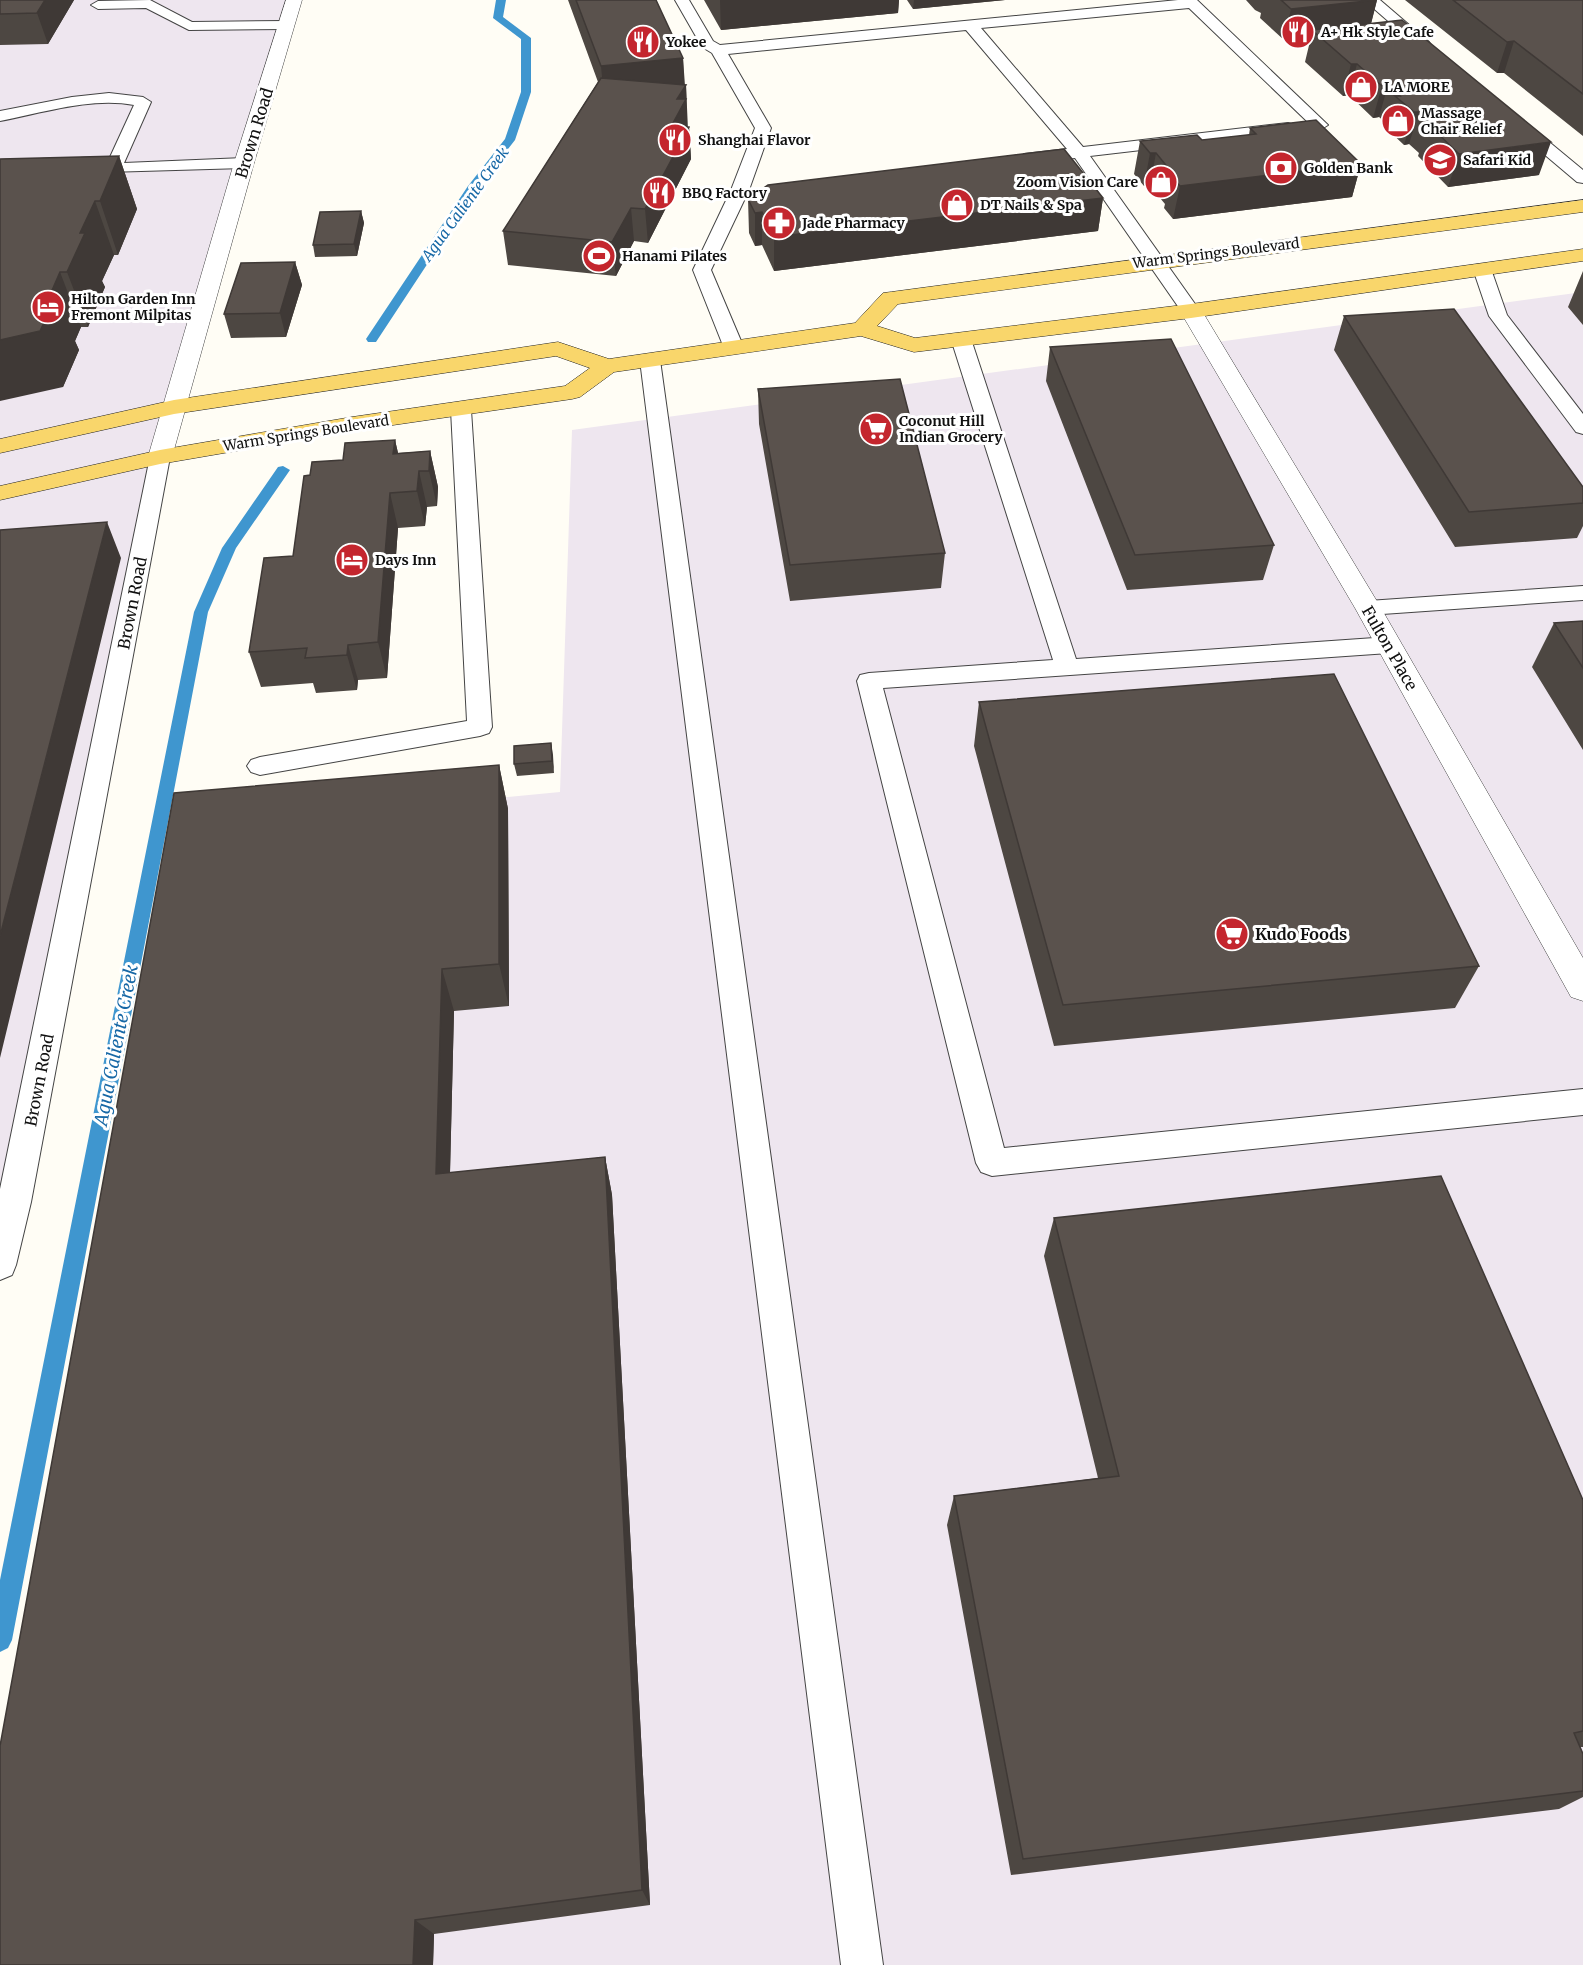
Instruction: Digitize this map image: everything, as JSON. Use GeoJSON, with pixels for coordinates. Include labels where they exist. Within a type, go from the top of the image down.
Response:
{"type":"FeatureCollection","features":[{"type":"Feature","properties":{"kind":"main road","name":"Warm Springs Boulevard"},"geometry":{"type":"LineString","coordinates":[[862,329],[891,298],[1583,206]]}},
{"type":"Feature","properties":{"kind":"main road","name":"Warm Springs Boulevard"},"geometry":{"type":"LineString","coordinates":[[0,446],[174,407],[558,349],[607,366],[862,329],[914,345],[1191,311],[1583,255]]}},
{"type":"Feature","properties":{"kind":"main road","name":"Warm Springs Boulevard"},"geometry":{"type":"LineString","coordinates":[[0,493],[160,457],[352,424],[573,392],[607,366]]}},
{"type":"Feature","properties":{"kind":"street","name":"Brown Road"},"geometry":{"type":"LineString","coordinates":[[160,457],[244,163],[294,0]]}},
{"type":"Feature","properties":{"kind":"street","name":"Fulton Place"},"geometry":{"type":"LineString","coordinates":[[1191,311],[1368,608],[1583,988]]}},
{"type":"Feature","properties":{"kind":"lane"},"geometry":{"type":"LineString","coordinates":[[682,0],[707,44],[718,50],[763,128],[740,190],[702,270],[734,348]]}},
{"type":"Feature","properties":{"kind":"lane"},"geometry":{"type":"LineString","coordinates":[[1371,0],[1432,52]]}},
{"type":"Feature","properties":{"kind":"lane"},"geometry":{"type":"LineString","coordinates":[[718,50],[1190,2],[1320,125],[1013,159]]}},
{"type":"Feature","properties":{"kind":"lane"},"geometry":{"type":"LineString","coordinates":[[98,5],[149,3],[189,27],[287,25]]}},
{"type":"Feature","properties":{"kind":"lane"},"geometry":{"type":"LineString","coordinates":[[970,25],[1079,153],[1191,311]]}},
{"type":"Feature","properties":{"kind":"lane"},"geometry":{"type":"LineString","coordinates":[[0,116],[99,99],[127,98],[143,102],[107,168],[244,163]]}},
{"type":"Feature","properties":{"kind":"lane"},"geometry":{"type":"LineString","coordinates":[[1503,111],[1583,178]]}},
{"type":"Feature","properties":{"kind":"lane"},"geometry":{"type":"LineString","coordinates":[[740,190],[762,188]]}},
{"type":"Feature","properties":{"kind":"lane"},"geometry":{"type":"LineString","coordinates":[[1482,269],[1498,316],[1583,428]]}},
{"type":"Feature","properties":{"kind":"lane"},"geometry":{"type":"LineString","coordinates":[[961,339],[1067,667]]}},
{"type":"Feature","properties":{"kind":"lane"},"geometry":{"type":"LineString","coordinates":[[650,360],[862,1965]]}},
{"type":"Feature","properties":{"kind":"lane"},"geometry":{"type":"LineString","coordinates":[[260,766],[480,727],[461,410]]}},
{"type":"Feature","properties":{"kind":"lane","name":"Brown Road"},"geometry":{"type":"LineString","coordinates":[[0,1265],[7,1203],[160,457]]}},
{"type":"Feature","properties":{"kind":"lane"},"geometry":{"type":"LineString","coordinates":[[1368,608],[1583,594]]}},
{"type":"Feature","properties":{"kind":"lane"},"geometry":{"type":"LineString","coordinates":[[1389,645],[869,681],[992,1163],[1583,1102]]}},
{"type":"Feature","properties":{"kind":"shaded area"},"geometry":{"type":"Polygon","coordinates":[[[0,0],[286,0],[174,407],[0,1265],[0,0]]]}},
{"type":"Feature","properties":{"kind":"shaded area"},"geometry":{"type":"Polygon","coordinates":[[[1583,292],[1583,1965],[0,1965],[182,828],[560,792],[572,430],[1583,292]]]}},
{"type":"Feature","properties":{"kind":"building"},"geometry":{"type":"Polygon","coordinates":[[[0,0],[45,0],[37,13],[0,14],[0,0]]]}},
{"type":"Feature","properties":{"kind":"building"},"geometry":{"type":"Polygon","coordinates":[[[576,0],[656,0],[683,58],[601,66],[576,0]]]}},
{"type":"Feature","properties":{"kind":"building"},"geometry":{"type":"Polygon","coordinates":[[[1281,0],[1376,0],[1291,9],[1281,0]]]}},
{"type":"Feature","properties":{"kind":"building"},"geometry":{"type":"Polygon","coordinates":[[[1453,0],[1583,0],[1583,94],[1514,41],[1507,42],[1453,0]]]}},
{"type":"Feature","properties":{"kind":"building"},"geometry":{"type":"Polygon","coordinates":[[[1402,20],[1551,142],[1459,154],[1428,124],[1432,123],[1395,96],[1400,96],[1388,85],[1382,86],[1357,64],[1351,64],[1312,30],[1402,20]]]}},
{"type":"Feature","properties":{"kind":"building"},"geometry":{"type":"Polygon","coordinates":[[[601,78],[686,85],[677,99],[686,99],[672,125],[689,127],[645,209],[631,208],[612,242],[503,231],[601,78]]]}},
{"type":"Feature","properties":{"kind":"building"},"geometry":{"type":"Polygon","coordinates":[[[1316,120],[1361,164],[1180,186],[1156,153],[1150,153],[1140,141],[1197,135],[1202,140],[1256,134],[1250,128],[1316,120]]]}},
{"type":"Feature","properties":{"kind":"building"},"geometry":{"type":"Polygon","coordinates":[[[1064,149],[1103,198],[774,237],[762,212],[755,213],[748,199],[768,185],[1064,149]]]}},
{"type":"Feature","properties":{"kind":"building"},"geometry":{"type":"Polygon","coordinates":[[[119,156],[100,201],[95,201],[80,233],[85,233],[67,272],[60,272],[50,295],[57,295],[40,331],[0,340],[0,159],[119,156]]]}},
{"type":"Feature","properties":{"kind":"building"},"geometry":{"type":"Polygon","coordinates":[[[361,211],[354,244],[313,245],[320,212],[361,211]]]}},
{"type":"Feature","properties":{"kind":"building"},"geometry":{"type":"Polygon","coordinates":[[[295,262],[280,313],[224,314],[241,263],[295,262]]]}},
{"type":"Feature","properties":{"kind":"building"},"geometry":{"type":"Polygon","coordinates":[[[1454,309],[1583,487],[1583,503],[1469,512],[1344,316],[1454,309]]]}},
{"type":"Feature","properties":{"kind":"building"},"geometry":{"type":"Polygon","coordinates":[[[1171,339],[1274,545],[1135,555],[1050,347],[1171,339]]]}},
{"type":"Feature","properties":{"kind":"building"},"geometry":{"type":"Polygon","coordinates":[[[900,379],[945,553],[790,565],[758,389],[900,379]]]}},
{"type":"Feature","properties":{"kind":"building","name":"Days Inn"},"geometry":{"type":"Polygon","coordinates":[[[395,440],[393,454],[430,451],[429,471],[419,471],[417,491],[390,493],[378,642],[348,645],[347,655],[305,658],[307,648],[249,652],[264,558],[293,556],[304,476],[310,475],[312,462],[343,460],[345,443],[395,440]]]}},
{"type":"Feature","properties":{"kind":"building"},"geometry":{"type":"Polygon","coordinates":[[[107,522],[0,936],[0,530],[107,522]]]}},
{"type":"Feature","properties":{"kind":"building"},"geometry":{"type":"Polygon","coordinates":[[[1583,621],[1583,668],[1554,623],[1583,621]]]}},
{"type":"Feature","properties":{"kind":"building"},"geometry":{"type":"Polygon","coordinates":[[[1334,674],[1479,966],[1063,1005],[979,702],[1334,674]]]}},
{"type":"Feature","properties":{"kind":"building"},"geometry":{"type":"Polygon","coordinates":[[[551,743],[552,761],[514,764],[514,746],[551,743]]]}},
{"type":"Feature","properties":{"kind":"building"},"geometry":{"type":"Polygon","coordinates":[[[499,765],[499,964],[442,969],[436,1174],[605,1157],[642,1890],[415,1920],[413,1965],[0,1965],[0,1746],[174,793],[499,765]]]}},
{"type":"Feature","properties":{"kind":"building"},"geometry":{"type":"Polygon","coordinates":[[[1441,1176],[1583,1500],[1583,1731],[1574,1733],[1583,1754],[1583,1791],[1023,1859],[954,1496],[1119,1476],[1054,1218],[1441,1176]]]}},
{"type":"Feature","properties":{"kind":"waterway","name":"Agua Caliente Creek"},"geometry":{"type":"LineString","coordinates":[[372,339],[472,188],[510,140],[526,92],[526,38],[498,18],[501,0]]}},
{"type":"Feature","properties":{"kind":"waterway","name":"Agua Caliente Creek"},"geometry":{"type":"LineString","coordinates":[[0,1640],[201,612],[229,548],[283,470]]}},
{"type":"Feature","properties":{"kind":"place","name":"A+ Hk Style Cafe"},"geometry":{"type":"Point","coordinates":[1298,32]}},
{"type":"Feature","properties":{"kind":"place","name":"Yokee"},"geometry":{"type":"Point","coordinates":[643,42]}},
{"type":"Feature","properties":{"kind":"place","name":"LA MORE"},"geometry":{"type":"Point","coordinates":[1361,87]}},
{"type":"Feature","properties":{"kind":"place","name":"Massage Chair Relief"},"geometry":{"type":"Point","coordinates":[1398,121]}},
{"type":"Feature","properties":{"kind":"place","name":"Shanghai Flavor"},"geometry":{"type":"Point","coordinates":[675,140]}},
{"type":"Feature","properties":{"kind":"place","name":"Safari Kid"},"geometry":{"type":"Point","coordinates":[1440,160]}},
{"type":"Feature","properties":{"kind":"place","name":"Golden Bank"},"geometry":{"type":"Point","coordinates":[1281,168]}},
{"type":"Feature","properties":{"kind":"place","name":"Zoom Vision Care"},"geometry":{"type":"Point","coordinates":[1161,182]}},
{"type":"Feature","properties":{"kind":"place","name":"BBQ Factory"},"geometry":{"type":"Point","coordinates":[659,193]}},
{"type":"Feature","properties":{"kind":"place","name":"DT Nails & Spa"},"geometry":{"type":"Point","coordinates":[957,205]}},
{"type":"Feature","properties":{"kind":"place","name":"Jade Pharmacy"},"geometry":{"type":"Point","coordinates":[779,223]}},
{"type":"Feature","properties":{"kind":"place","name":"Hanami Pilates"},"geometry":{"type":"Point","coordinates":[599,256]}},
{"type":"Feature","properties":{"kind":"place","name":"Hilton Garden Inn Fremont Milpitas"},"geometry":{"type":"Point","coordinates":[48,307]}},
{"type":"Feature","properties":{"kind":"place","name":"Coconut Hill Indian Grocery"},"geometry":{"type":"Point","coordinates":[876,429]}},
{"type":"Feature","properties":{"kind":"place","name":"Days Inn"},"geometry":{"type":"Point","coordinates":[352,560]}},
{"type":"Feature","properties":{"kind":"place","name":"Kudo Foods"},"geometry":{"type":"Point","coordinates":[1232,934]}}]}
